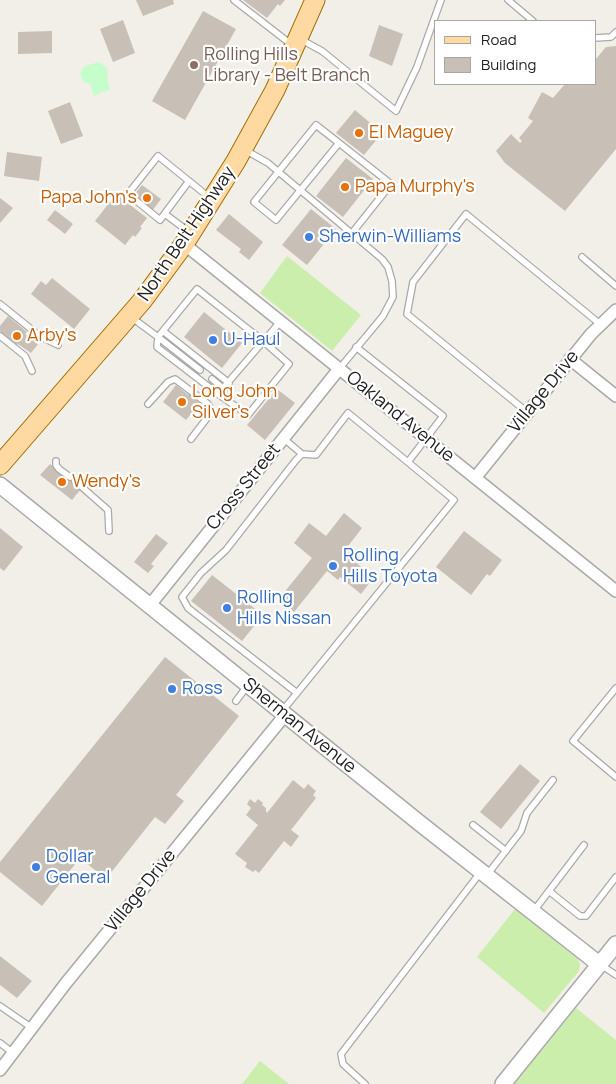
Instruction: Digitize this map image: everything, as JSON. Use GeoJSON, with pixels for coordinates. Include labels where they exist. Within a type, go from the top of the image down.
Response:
{"type":"FeatureCollection","features":[{"type":"Feature","properties":{"kind":"main road","name":"North Belt Highway"},"geometry":{"type":"LineString","coordinates":[[0,465],[129,316],[187,239],[243,149],[275,90],[312,2]]}},
{"type":"Feature","properties":{"kind":"street","name":"Oakland Avenue"},"geometry":{"type":"LineString","coordinates":[[187,239],[280,322],[616,591]]}},
{"type":"Feature","properties":{"kind":"street","name":"Village Drive"},"geometry":{"type":"LineString","coordinates":[[475,478],[570,359],[600,324],[616,310]]}},
{"type":"Feature","properties":{"kind":"street"},"geometry":{"type":"LineString","coordinates":[[570,359],[616,396]]}},
{"type":"Feature","properties":{"kind":"street","name":"Cross Street"},"geometry":{"type":"LineString","coordinates":[[150,605],[339,369]]}},
{"type":"Feature","properties":{"kind":"street","name":"Sherman Avenue"},"geometry":{"type":"LineString","coordinates":[[0,485],[599,964]]}},
{"type":"Feature","properties":{"kind":"street","name":"Village Drive"},"geometry":{"type":"LineString","coordinates":[[0,1070],[72,976],[283,713]]}},
{"type":"Feature","properties":{"kind":"street"},"geometry":{"type":"LineString","coordinates":[[502,1084],[616,944]]}},
{"type":"Feature","properties":{"kind":"lane"},"geometry":{"type":"LineString","coordinates":[[234,0],[296,42],[322,51],[396,111],[417,67],[441,0]]}},
{"type":"Feature","properties":{"kind":"lane"},"geometry":{"type":"LineString","coordinates":[[508,0],[532,20]]}},
{"type":"Feature","properties":{"kind":"lane"},"geometry":{"type":"LineString","coordinates":[[596,38],[611,37],[616,32]]}},
{"type":"Feature","properties":{"kind":"lane"},"geometry":{"type":"LineString","coordinates":[[338,143],[276,220],[254,202],[316,125],[391,184],[352,233]]}},
{"type":"Feature","properties":{"kind":"lane"},"geometry":{"type":"LineString","coordinates":[[243,149],[268,163],[382,258],[388,267],[393,297],[383,316],[339,369]]}},
{"type":"Feature","properties":{"kind":"lane"},"geometry":{"type":"LineString","coordinates":[[190,181],[160,220],[128,194],[158,156],[190,181],[212,199]]}},
{"type":"Feature","properties":{"kind":"lane"},"geometry":{"type":"LineString","coordinates":[[165,214],[187,239]]}},
{"type":"Feature","properties":{"kind":"lane"},"geometry":{"type":"LineString","coordinates":[[527,412],[407,314],[412,282],[466,214],[600,324]]}},
{"type":"Feature","properties":{"kind":"lane"},"geometry":{"type":"LineString","coordinates":[[582,257],[616,286]]}},
{"type":"Feature","properties":{"kind":"lane"},"geometry":{"type":"LineString","coordinates":[[197,288],[289,364],[248,415],[157,347],[158,337],[197,288]]}},
{"type":"Feature","properties":{"kind":"lane"},"geometry":{"type":"LineString","coordinates":[[0,304],[41,337],[58,344]]}},
{"type":"Feature","properties":{"kind":"lane"},"geometry":{"type":"LineString","coordinates":[[129,316],[200,370]]}},
{"type":"Feature","properties":{"kind":"lane"},"geometry":{"type":"LineString","coordinates":[[218,394],[280,322]]}},
{"type":"Feature","properties":{"kind":"lane"},"geometry":{"type":"LineString","coordinates":[[163,331],[229,383]]}},
{"type":"Feature","properties":{"kind":"lane"},"geometry":{"type":"LineString","coordinates":[[0,336],[25,356],[32,372]]}},
{"type":"Feature","properties":{"kind":"lane"},"geometry":{"type":"LineString","coordinates":[[356,347],[443,416],[408,462]]}},
{"type":"Feature","properties":{"kind":"lane"},"geometry":{"type":"LineString","coordinates":[[148,404],[168,382],[174,379],[208,404],[211,409],[210,414],[191,438]]}},
{"type":"Feature","properties":{"kind":"lane"},"geometry":{"type":"LineString","coordinates":[[212,379],[224,389]]}},
{"type":"Feature","properties":{"kind":"lane"},"geometry":{"type":"LineString","coordinates":[[283,438],[302,454],[316,454],[348,413],[454,500],[297,693],[283,713]]}},
{"type":"Feature","properties":{"kind":"lane"},"geometry":{"type":"LineString","coordinates":[[297,693],[188,608],[182,597],[201,573],[226,550],[302,454]]}},
{"type":"Feature","properties":{"kind":"lane"},"geometry":{"type":"LineString","coordinates":[[56,461],[59,469],[70,477]]}},
{"type":"Feature","properties":{"kind":"lane"},"geometry":{"type":"LineString","coordinates":[[75,482],[108,510],[109,531]]}},
{"type":"Feature","properties":{"kind":"lane"},"geometry":{"type":"LineString","coordinates":[[236,701],[248,685]]}},
{"type":"Feature","properties":{"kind":"lane"},"geometry":{"type":"LineString","coordinates":[[616,688],[573,741],[616,777]]}},
{"type":"Feature","properties":{"kind":"lane"},"geometry":{"type":"LineString","coordinates":[[365,1084],[343,1064],[341,1054],[484,873],[506,851],[521,831],[527,813],[553,780]]}},
{"type":"Feature","properties":{"kind":"lane"},"geometry":{"type":"LineString","coordinates":[[473,825],[506,851]]}},
{"type":"Feature","properties":{"kind":"lane"},"geometry":{"type":"LineString","coordinates":[[533,912],[584,845]]}},
{"type":"Feature","properties":{"kind":"lane"},"geometry":{"type":"LineString","coordinates":[[549,891],[580,916],[586,916],[616,877]]}},
{"type":"Feature","properties":{"kind":"lane"},"geometry":{"type":"LineString","coordinates":[[599,964],[616,975]]}},
{"type":"Feature","properties":{"kind":"lane"},"geometry":{"type":"LineString","coordinates":[[0,1006],[32,1028]]}},
{"type":"Feature","properties":{"kind":"lane"},"geometry":{"type":"LineString","coordinates":[[0,1043],[13,1053]]}},
{"type":"Feature","properties":{"kind":"green space"},"geometry":{"type":"Polygon","coordinates":[[[99,62],[107,68],[107,79],[110,89],[94,96],[90,84],[82,81],[80,73],[85,66],[99,62]]]}},
{"type":"Feature","properties":{"kind":"green space"},"geometry":{"type":"Polygon","coordinates":[[[287,256],[361,315],[332,351],[260,293],[287,256]]]}},
{"type":"Feature","properties":{"kind":"green space"},"geometry":{"type":"Polygon","coordinates":[[[515,909],[578,959],[580,964],[579,971],[544,1013],[477,957],[515,909]]]}},
{"type":"Feature","properties":{"kind":"green space"},"geometry":{"type":"Polygon","coordinates":[[[576,1008],[616,1040],[616,1084],[514,1084],[576,1008]]]}},
{"type":"Feature","properties":{"kind":"green space"},"geometry":{"type":"Polygon","coordinates":[[[260,1061],[289,1084],[242,1084],[260,1061]]]}},
{"type":"Feature","properties":{"kind":"building"},"geometry":{"type":"Polygon","coordinates":[[[136,0],[173,0],[174,4],[143,16],[136,0]]]}},
{"type":"Feature","properties":{"kind":"building"},"geometry":{"type":"Polygon","coordinates":[[[243,0],[285,0],[280,6],[278,4],[267,18],[243,0]]]}},
{"type":"Feature","properties":{"kind":"building","name":"Rolling Hills Library - Belt Branch"},"geometry":{"type":"Polygon","coordinates":[[[203,11],[236,29],[185,120],[152,101],[203,11]]]}},
{"type":"Feature","properties":{"kind":"building"},"geometry":{"type":"Polygon","coordinates":[[[123,20],[135,53],[113,62],[100,29],[123,20]]]}},
{"type":"Feature","properties":{"kind":"building"},"geometry":{"type":"Polygon","coordinates":[[[379,25],[403,34],[392,66],[369,56],[379,25]]]}},
{"type":"Feature","properties":{"kind":"building"},"geometry":{"type":"Polygon","coordinates":[[[52,31],[52,53],[18,54],[18,32],[52,31]]]}},
{"type":"Feature","properties":{"kind":"building"},"geometry":{"type":"Polygon","coordinates":[[[616,46],[616,149],[565,211],[505,163],[496,151],[511,134],[520,143],[522,141],[519,138],[533,121],[528,118],[542,92],[553,98],[564,85],[596,85],[596,59],[606,47],[616,46]]]}},
{"type":"Feature","properties":{"kind":"building"},"geometry":{"type":"Polygon","coordinates":[[[70,102],[83,136],[61,144],[48,111],[70,102]]]}},
{"type":"Feature","properties":{"kind":"building","name":"El Maguey"},"geometry":{"type":"Polygon","coordinates":[[[355,110],[382,133],[364,155],[336,133],[355,110]]]}},
{"type":"Feature","properties":{"kind":"building"},"geometry":{"type":"Polygon","coordinates":[[[7,152],[42,157],[39,181],[4,176],[7,152]]]}},
{"type":"Feature","properties":{"kind":"building","name":"Papa Murphy's"},"geometry":{"type":"Polygon","coordinates":[[[346,158],[373,179],[343,217],[316,196],[346,158]]]}},
{"type":"Feature","properties":{"kind":"building","name":"Papa John's"},"geometry":{"type":"Polygon","coordinates":[[[142,185],[161,199],[152,211],[133,196],[142,185]]]}},
{"type":"Feature","properties":{"kind":"building"},"geometry":{"type":"Polygon","coordinates":[[[116,194],[147,218],[135,237],[133,235],[125,245],[95,221],[116,194]]]}},
{"type":"Feature","properties":{"kind":"building"},"geometry":{"type":"Polygon","coordinates":[[[0,198],[13,208],[0,223],[0,198]]]}},
{"type":"Feature","properties":{"kind":"building","name":"Sherwin-Williams"},"geometry":{"type":"Polygon","coordinates":[[[311,209],[336,229],[307,265],[282,245],[311,209]]]}},
{"type":"Feature","properties":{"kind":"building"},"geometry":{"type":"Polygon","coordinates":[[[55,210],[73,224],[65,234],[47,220],[55,210]]]}},
{"type":"Feature","properties":{"kind":"building"},"geometry":{"type":"Polygon","coordinates":[[[229,214],[263,242],[249,260],[239,252],[241,249],[216,230],[229,214]]]}},
{"type":"Feature","properties":{"kind":"building"},"geometry":{"type":"Polygon","coordinates":[[[52,278],[90,309],[74,329],[31,294],[41,281],[46,285],[52,278]]]}},
{"type":"Feature","properties":{"kind":"building","name":"U-Haul"},"geometry":{"type":"Polygon","coordinates":[[[204,312],[242,343],[222,368],[184,337],[204,312]]]}},
{"type":"Feature","properties":{"kind":"building","name":"Arby's"},"geometry":{"type":"Polygon","coordinates":[[[8,316],[27,332],[25,334],[38,344],[31,353],[18,344],[16,346],[0,331],[0,326],[8,316]]]}},
{"type":"Feature","properties":{"kind":"building","name":"Long John Silver's"},"geometry":{"type":"Polygon","coordinates":[[[176,385],[188,395],[190,392],[200,403],[186,420],[163,402],[176,385]]]}},
{"type":"Feature","properties":{"kind":"building"},"geometry":{"type":"Polygon","coordinates":[[[277,389],[295,403],[265,440],[247,425],[277,389]]]}},
{"type":"Feature","properties":{"kind":"building","name":"Wendy's"},"geometry":{"type":"Polygon","coordinates":[[[50,464],[68,479],[71,475],[76,480],[81,489],[72,500],[40,475],[50,464]]]}},
{"type":"Feature","properties":{"kind":"building","name":"Rolling Hills Toyota"},"geometry":{"type":"Polygon","coordinates":[[[344,513],[362,528],[345,550],[356,558],[354,561],[374,577],[361,594],[340,577],[338,580],[327,571],[294,612],[278,600],[312,558],[294,543],[309,523],[326,536],[344,513]]]}},
{"type":"Feature","properties":{"kind":"building"},"geometry":{"type":"Polygon","coordinates":[[[0,528],[23,547],[4,571],[0,568],[0,528]]]}},
{"type":"Feature","properties":{"kind":"building"},"geometry":{"type":"Polygon","coordinates":[[[464,531],[502,560],[490,576],[487,574],[471,595],[436,567],[464,531]]]}},
{"type":"Feature","properties":{"kind":"building"},"geometry":{"type":"Polygon","coordinates":[[[156,534],[168,543],[151,564],[154,566],[148,573],[134,562],[156,534]]]}},
{"type":"Feature","properties":{"kind":"building","name":"Rolling Hills Nissan"},"geometry":{"type":"Polygon","coordinates":[[[212,575],[263,615],[242,641],[191,601],[212,575]]]}},
{"type":"Feature","properties":{"kind":"building"},"geometry":{"type":"Polygon","coordinates":[[[165,657],[239,716],[176,795],[184,801],[165,824],[155,817],[106,879],[80,858],[42,906],[0,872],[0,862],[165,657]]]}},
{"type":"Feature","properties":{"kind":"building"},"geometry":{"type":"Polygon","coordinates":[[[520,764],[540,781],[501,829],[480,812],[520,764]]]}},
{"type":"Feature","properties":{"kind":"building"},"geometry":{"type":"Polygon","coordinates":[[[293,780],[304,789],[308,784],[316,791],[313,795],[316,798],[291,830],[299,836],[291,847],[284,841],[259,873],[255,870],[253,872],[245,867],[247,863],[235,854],[258,825],[246,815],[251,808],[247,804],[250,799],[255,803],[258,799],[263,803],[262,805],[266,808],[267,813],[293,780]]]}},
{"type":"Feature","properties":{"kind":"building"},"geometry":{"type":"Polygon","coordinates":[[[0,956],[32,981],[17,998],[0,985],[0,956]]]}},
{"type":"Feature","properties":{"kind":"place","name":"Rolling Hills Library - Belt Branch"},"geometry":{"type":"Point","coordinates":[194,65]}},
{"type":"Feature","properties":{"kind":"place","name":"El Maguey"},"geometry":{"type":"Point","coordinates":[359,133]}},
{"type":"Feature","properties":{"kind":"place","name":"Papa Murphy's"},"geometry":{"type":"Point","coordinates":[345,187]}},
{"type":"Feature","properties":{"kind":"place","name":"Papa John's"},"geometry":{"type":"Point","coordinates":[147,198]}},
{"type":"Feature","properties":{"kind":"place","name":"Sherwin-Williams"},"geometry":{"type":"Point","coordinates":[309,237]}},
{"type":"Feature","properties":{"kind":"place","name":"Arby's"},"geometry":{"type":"Point","coordinates":[17,336]}},
{"type":"Feature","properties":{"kind":"place","name":"U-Haul"},"geometry":{"type":"Point","coordinates":[213,340]}},
{"type":"Feature","properties":{"kind":"place","name":"Long John Silver's"},"geometry":{"type":"Point","coordinates":[182,402]}},
{"type":"Feature","properties":{"kind":"place","name":"Wendy's"},"geometry":{"type":"Point","coordinates":[62,482]}},
{"type":"Feature","properties":{"kind":"place","name":"Rolling Hills Toyota"},"geometry":{"type":"Point","coordinates":[333,566]}},
{"type":"Feature","properties":{"kind":"place","name":"Rolling Hills Nissan"},"geometry":{"type":"Point","coordinates":[227,608]}},
{"type":"Feature","properties":{"kind":"place","name":"Ross"},"geometry":{"type":"Point","coordinates":[172,689]}},
{"type":"Feature","properties":{"kind":"place","name":"Dollar General"},"geometry":{"type":"Point","coordinates":[36,867]}}]}
